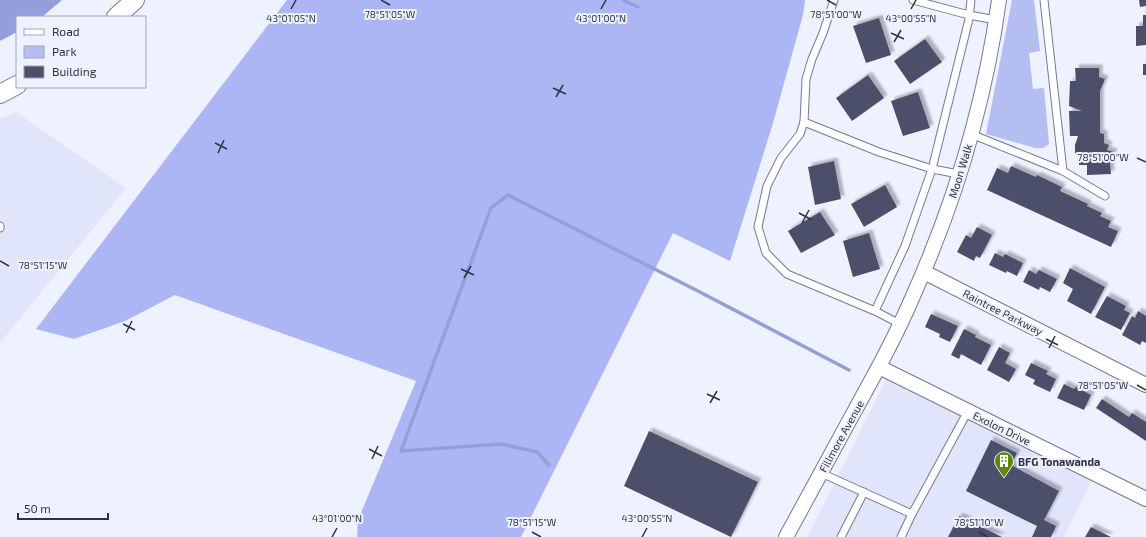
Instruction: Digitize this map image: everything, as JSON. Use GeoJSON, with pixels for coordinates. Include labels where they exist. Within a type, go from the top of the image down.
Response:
{"type":"FeatureCollection","features":[{"type":"Feature","properties":{"kind":"street","name":"Moon Walk"},"geometry":{"type":"LineString","coordinates":[[897,329],[924,272],[959,174],[984,83],[999,0]]}},
{"type":"Feature","properties":{"kind":"street"},"geometry":{"type":"LineString","coordinates":[[0,94],[16,86]]}},
{"type":"Feature","properties":{"kind":"street","name":"Raintree Parkway"},"geometry":{"type":"LineString","coordinates":[[924,272],[1146,385]]}},
{"type":"Feature","properties":{"kind":"street","name":"Fillmore Avenue"},"geometry":{"type":"LineString","coordinates":[[786,537],[897,329]]}},
{"type":"Feature","properties":{"kind":"street","name":"Exolon Drive"},"geometry":{"type":"LineString","coordinates":[[878,367],[1146,499]]}},
{"type":"Feature","properties":{"kind":"lane"},"geometry":{"type":"LineString","coordinates":[[834,0],[806,79],[804,122],[800,134],[781,158],[767,186],[758,227],[766,253],[787,274],[875,311],[897,329]]}},
{"type":"Feature","properties":{"kind":"lane"},"geometry":{"type":"LineString","coordinates":[[913,0],[970,15],[996,20]]}},
{"type":"Feature","properties":{"kind":"lane"},"geometry":{"type":"LineString","coordinates":[[875,311],[905,246],[932,169],[970,15],[971,0]]}},
{"type":"Feature","properties":{"kind":"lane"},"geometry":{"type":"LineString","coordinates":[[1044,0],[1063,171]]}},
{"type":"Feature","properties":{"kind":"lane"},"geometry":{"type":"LineString","coordinates":[[804,122],[879,152],[932,169],[959,174]]}},
{"type":"Feature","properties":{"kind":"lane"},"geometry":{"type":"LineString","coordinates":[[971,134],[1063,171],[1105,196]]}},
{"type":"Feature","properties":{"kind":"lane"},"geometry":{"type":"LineString","coordinates":[[901,537],[968,411]]}},
{"type":"Feature","properties":{"kind":"lane"},"geometry":{"type":"LineString","coordinates":[[821,473],[912,514]]}},
{"type":"Feature","properties":{"kind":"lane"},"geometry":{"type":"LineString","coordinates":[[841,537],[864,492]]}},
{"type":"Feature","properties":{"kind":"shaded area"},"geometry":{"type":"Polygon","coordinates":[[[0,0],[62,0],[43,16],[16,16],[16,33],[0,41],[0,0]]]}},
{"type":"Feature","properties":{"kind":"shaded area"},"geometry":{"type":"Polygon","coordinates":[[[287,0],[805,0],[803,15],[773,123],[730,261],[673,233],[521,537],[357,537],[358,520],[416,381],[175,295],[125,321],[74,339],[36,329],[287,0]]]}},
{"type":"Feature","properties":{"kind":"shaded area"},"geometry":{"type":"Polygon","coordinates":[[[16,112],[126,188],[0,343],[0,119],[16,112]]]}},
{"type":"Feature","properties":{"kind":"shaded area"},"geometry":{"type":"Polygon","coordinates":[[[890,372],[1095,475],[1064,537],[807,537],[890,372]]]}},
{"type":"Feature","properties":{"kind":"green space"},"geometry":{"type":"Polygon","coordinates":[[[1012,0],[1034,0],[1040,51],[1029,53],[1033,89],[1044,88],[1049,144],[1043,148],[1035,148],[986,134],[1012,0]]]}},
{"type":"Feature","properties":{"kind":"building"},"geometry":{"type":"Polygon","coordinates":[[[1139,0],[1146,0],[1146,6],[1140,7],[1139,0]]]}},
{"type":"Feature","properties":{"kind":"building"},"geometry":{"type":"Polygon","coordinates":[[[1143,15],[1146,15],[1146,45],[1136,46],[1136,26],[1143,26],[1143,15]]]}},
{"type":"Feature","properties":{"kind":"building"},"geometry":{"type":"Polygon","coordinates":[[[879,18],[891,55],[866,63],[853,26],[879,18]]]}},
{"type":"Feature","properties":{"kind":"building"},"geometry":{"type":"Polygon","coordinates":[[[925,39],[942,62],[910,84],[894,61],[925,39]]]}},
{"type":"Feature","properties":{"kind":"building"},"geometry":{"type":"Polygon","coordinates":[[[1143,64],[1146,64],[1146,75],[1143,75],[1143,64]]]}},
{"type":"Feature","properties":{"kind":"building"},"geometry":{"type":"Polygon","coordinates":[[[1075,68],[1099,68],[1099,77],[1105,79],[1100,91],[1100,133],[1104,134],[1104,143],[1109,145],[1107,150],[1114,152],[1110,162],[1111,174],[1087,175],[1087,165],[1079,165],[1079,155],[1075,153],[1075,145],[1078,136],[1070,136],[1069,111],[1082,111],[1069,106],[1070,81],[1076,81],[1075,68]]]}},
{"type":"Feature","properties":{"kind":"building"},"geometry":{"type":"Polygon","coordinates":[[[868,75],[884,98],[852,121],[836,98],[868,75]]]}},
{"type":"Feature","properties":{"kind":"building"},"geometry":{"type":"Polygon","coordinates":[[[918,92],[930,128],[903,136],[891,101],[918,92]]]}},
{"type":"Feature","properties":{"kind":"building"},"geometry":{"type":"Polygon","coordinates":[[[834,161],[841,199],[815,205],[808,167],[834,161]]]}},
{"type":"Feature","properties":{"kind":"building"},"geometry":{"type":"Polygon","coordinates":[[[1011,166],[1036,177],[1037,175],[1062,187],[1060,191],[1088,204],[1087,206],[1102,213],[1100,216],[1111,221],[1108,227],[1118,231],[1111,247],[987,190],[997,168],[1008,173],[1011,166]]]}},
{"type":"Feature","properties":{"kind":"building"},"geometry":{"type":"Polygon","coordinates":[[[885,185],[897,207],[864,227],[851,204],[885,185]]]}},
{"type":"Feature","properties":{"kind":"building"},"geometry":{"type":"Polygon","coordinates":[[[820,212],[835,235],[801,253],[788,231],[820,212]]]}},
{"type":"Feature","properties":{"kind":"building"},"geometry":{"type":"Polygon","coordinates":[[[977,227],[992,235],[980,258],[976,256],[974,261],[957,252],[966,235],[971,238],[977,227]]]}},
{"type":"Feature","properties":{"kind":"building"},"geometry":{"type":"Polygon","coordinates":[[[869,233],[880,269],[853,277],[843,241],[869,233]]]}},
{"type":"Feature","properties":{"kind":"building"},"geometry":{"type":"Polygon","coordinates":[[[995,253],[1003,257],[1005,254],[1023,263],[1017,276],[1007,271],[1006,273],[989,265],[995,253]]]}},
{"type":"Feature","properties":{"kind":"building"},"geometry":{"type":"Polygon","coordinates":[[[1070,268],[1105,287],[1091,314],[1067,301],[1073,289],[1063,283],[1070,268]]]}},
{"type":"Feature","properties":{"kind":"building"},"geometry":{"type":"Polygon","coordinates":[[[1029,270],[1036,274],[1039,270],[1057,279],[1050,292],[1040,287],[1039,290],[1023,282],[1029,270]]]}},
{"type":"Feature","properties":{"kind":"building"},"geometry":{"type":"Polygon","coordinates":[[[1107,296],[1126,306],[1124,310],[1130,313],[1121,330],[1095,317],[1107,296]]]}},
{"type":"Feature","properties":{"kind":"building"},"geometry":{"type":"Polygon","coordinates":[[[1138,311],[1146,316],[1146,343],[1142,341],[1140,345],[1122,335],[1132,316],[1135,318],[1138,311]]]}},
{"type":"Feature","properties":{"kind":"building"},"geometry":{"type":"Polygon","coordinates":[[[931,314],[958,326],[950,342],[939,337],[940,334],[925,327],[931,314]]]}},
{"type":"Feature","properties":{"kind":"building"},"geometry":{"type":"Polygon","coordinates":[[[964,329],[976,335],[975,337],[991,345],[981,365],[961,354],[959,359],[951,355],[964,329]]]}},
{"type":"Feature","properties":{"kind":"building"},"geometry":{"type":"Polygon","coordinates":[[[999,347],[1010,353],[1005,363],[1016,369],[1009,382],[987,370],[999,347]]]}},
{"type":"Feature","properties":{"kind":"building"},"geometry":{"type":"Polygon","coordinates":[[[1031,363],[1048,371],[1046,374],[1056,379],[1050,392],[1033,384],[1035,380],[1025,375],[1031,363]]]}},
{"type":"Feature","properties":{"kind":"building"},"geometry":{"type":"Polygon","coordinates":[[[1064,384],[1074,389],[1076,387],[1091,395],[1084,410],[1057,398],[1064,384]]]}},
{"type":"Feature","properties":{"kind":"building"},"geometry":{"type":"Polygon","coordinates":[[[1102,399],[1129,417],[1132,413],[1146,422],[1146,441],[1096,408],[1102,399]]]}},
{"type":"Feature","properties":{"kind":"building"},"geometry":{"type":"Polygon","coordinates":[[[649,431],[758,482],[731,537],[624,486],[649,431]]]}},
{"type":"Feature","properties":{"kind":"building","name":"BFG Tonawanda"},"geometry":{"type":"Polygon","coordinates":[[[991,440],[1017,453],[1011,465],[1059,491],[1044,520],[1056,526],[1051,537],[1032,537],[1037,526],[966,491],[991,440]]]}},
{"type":"Feature","properties":{"kind":"building"},"geometry":{"type":"Polygon","coordinates":[[[959,516],[1002,537],[948,537],[959,516]]]}},
{"type":"Feature","properties":{"kind":"building"},"geometry":{"type":"Polygon","coordinates":[[[1091,527],[1111,537],[1085,537],[1091,527]]]}},
{"type":"Feature","properties":{"kind":"waterway"},"geometry":{"type":"LineString","coordinates":[[623,0],[638,7]]}},
{"type":"Feature","properties":{"kind":"waterway"},"geometry":{"type":"LineString","coordinates":[[549,465],[537,452],[501,444],[401,451],[491,208],[508,195],[696,290],[849,370]]}},
{"type":"Feature","properties":{"kind":"place","name":"BFG Tonawanda"},"geometry":{"type":"Point","coordinates":[1004,478]}}]}
